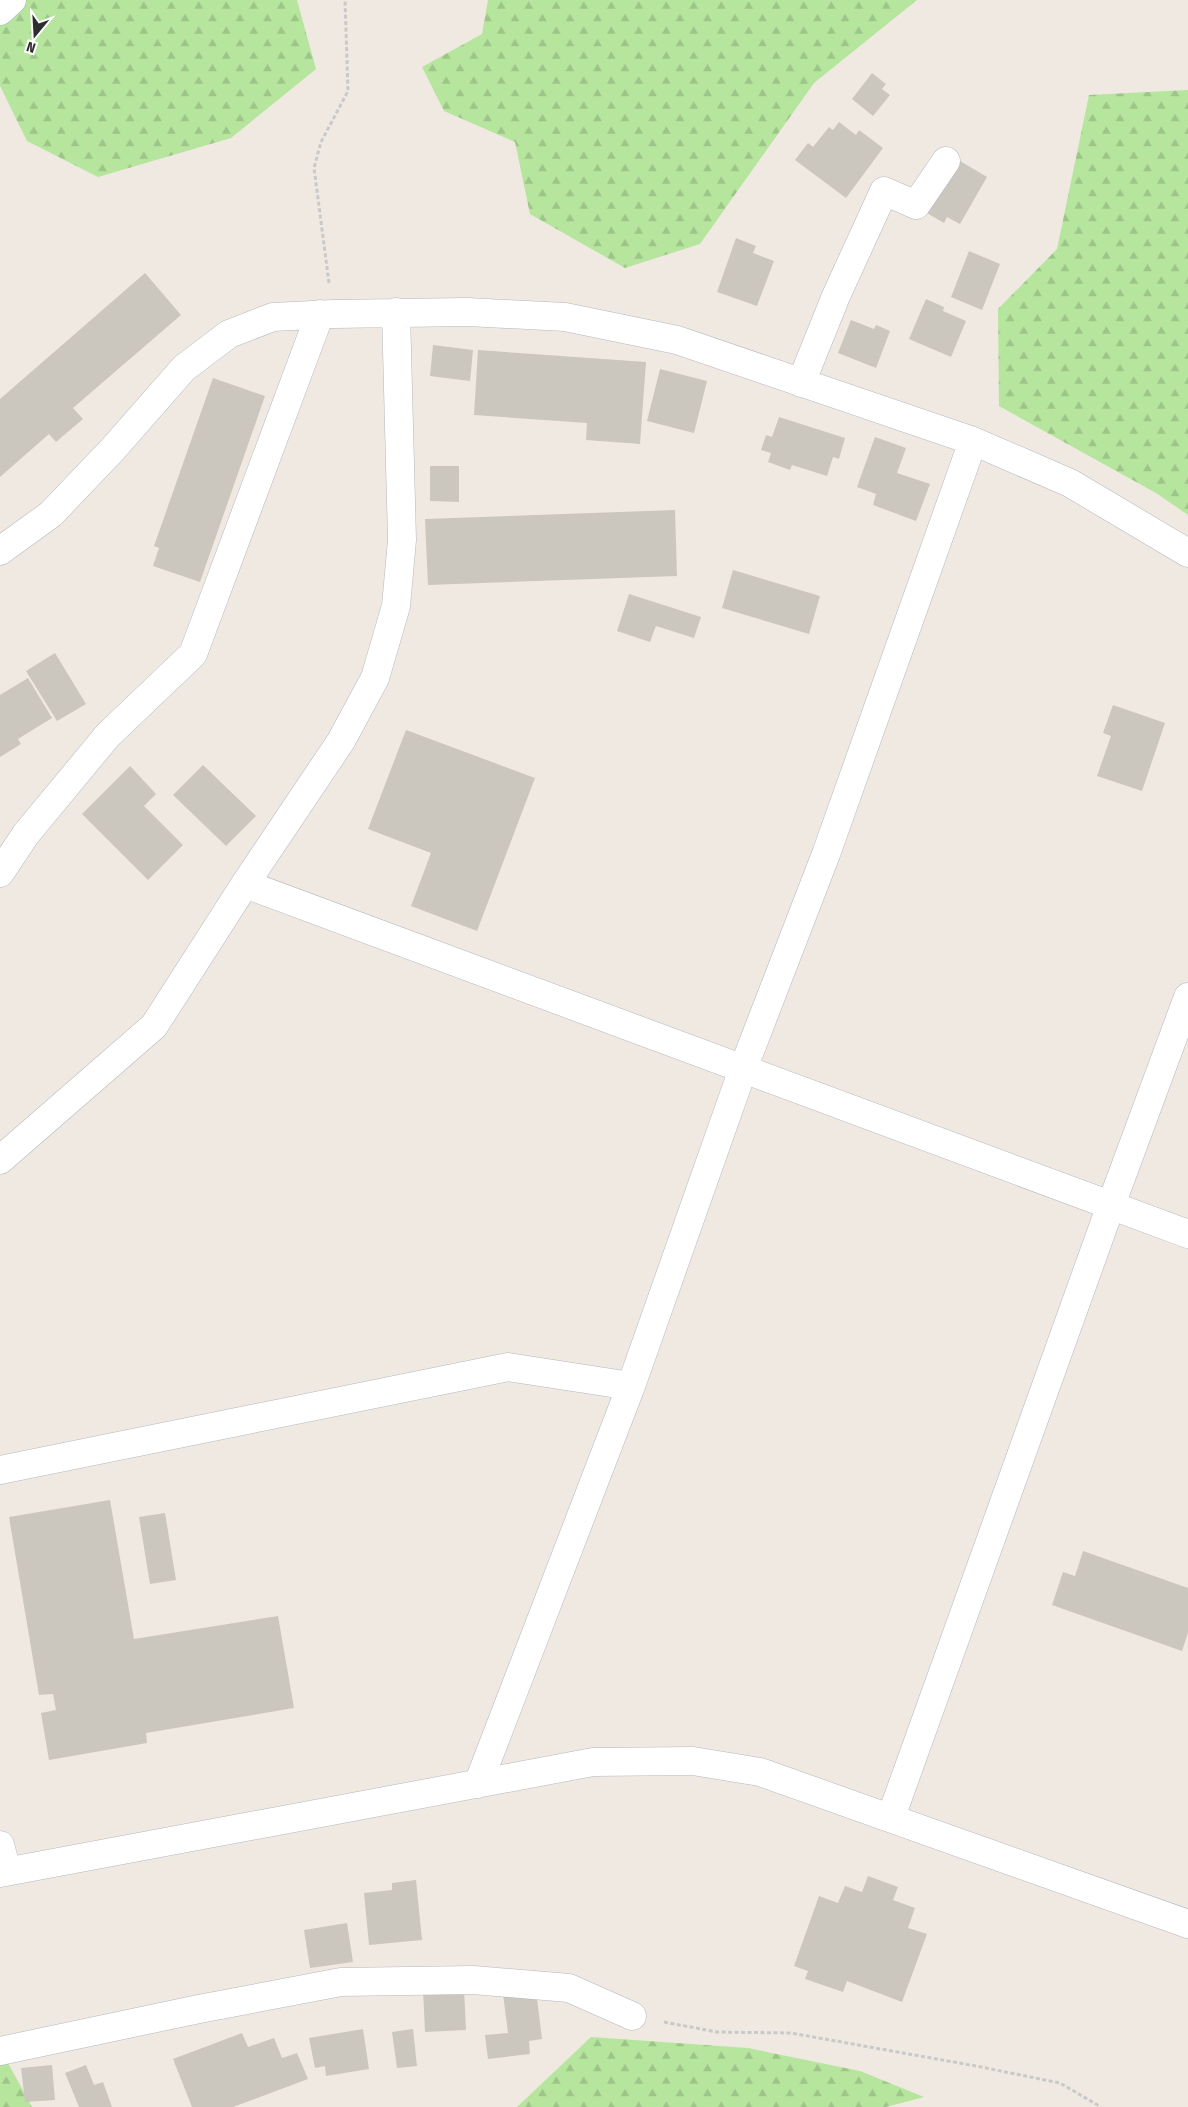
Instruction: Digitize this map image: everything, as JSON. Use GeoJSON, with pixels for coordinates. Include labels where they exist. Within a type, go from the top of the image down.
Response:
{"type":"FeatureCollection","features":[{"type":"Feature","properties":{"kind":"street"},"geometry":{"type":"LineString","coordinates":[[0,11],[12,0]]}},
{"type":"Feature","properties":{"kind":"street"},"geometry":{"type":"LineString","coordinates":[[801,382],[836,296],[884,191],[916,205],[946,161]]}},
{"type":"Feature","properties":{"kind":"street"},"geometry":{"type":"LineString","coordinates":[[0,1160],[154,1026],[245,884],[341,741],[375,678],[396,606],[402,540],[396,312]]}},
{"type":"Feature","properties":{"kind":"street"},"geometry":{"type":"LineString","coordinates":[[0,551],[51,514],[114,449],[184,368],[229,334],[274,317],[396,312],[468,312],[566,317],[677,340],[973,441],[1070,483],[1188,553]]}},
{"type":"Feature","properties":{"kind":"street"},"geometry":{"type":"LineString","coordinates":[[0,873],[26,834],[108,735],[193,654],[326,314]]}},
{"type":"Feature","properties":{"kind":"street"},"geometry":{"type":"LineString","coordinates":[[478,1784],[631,1386],[743,1068],[826,854],[973,441]]}},
{"type":"Feature","properties":{"kind":"street"},"geometry":{"type":"LineString","coordinates":[[245,884],[1188,1234]]}},
{"type":"Feature","properties":{"kind":"street"},"geometry":{"type":"LineString","coordinates":[[891,1817],[1111,1205],[1188,998]]}},
{"type":"Feature","properties":{"kind":"street"},"geometry":{"type":"LineString","coordinates":[[0,1470],[508,1367],[631,1386]]}},
{"type":"Feature","properties":{"kind":"street"},"geometry":{"type":"LineString","coordinates":[[0,1845],[4,1872],[593,1762],[693,1761],[760,1772],[1188,1924]]}},
{"type":"Feature","properties":{"kind":"street"},"geometry":{"type":"LineString","coordinates":[[0,2051],[200,2009],[341,1982],[473,1980],[569,1988],[632,2016]]}},
{"type":"Feature","properties":{"kind":"path"},"geometry":{"type":"LineString","coordinates":[[326,314],[314,168],[321,142],[348,91],[345,0]]}},
{"type":"Feature","properties":{"kind":"path"},"geometry":{"type":"LineString","coordinates":[[632,2016],[717,2032],[791,2033],[976,2066],[1060,2083],[1101,2107]]}},
{"type":"Feature","properties":{"kind":"green space"},"geometry":{"type":"Polygon","coordinates":[[[20,0],[297,0],[316,69],[231,138],[98,177],[27,141],[0,86],[0,19],[20,0]]]}},
{"type":"Feature","properties":{"kind":"green space"},"geometry":{"type":"Polygon","coordinates":[[[488,0],[917,0],[814,83],[700,244],[625,268],[530,214],[515,142],[444,111],[422,67],[482,34],[488,0]]]}},
{"type":"Feature","properties":{"kind":"green space"},"geometry":{"type":"Polygon","coordinates":[[[1188,90],[1188,515],[1156,493],[999,406],[998,309],[1057,249],[1089,95],[1188,90]]]}},
{"type":"Feature","properties":{"kind":"green space"},"geometry":{"type":"Polygon","coordinates":[[[591,2037],[748,2048],[860,2071],[924,2097],[886,2107],[517,2107],[591,2037]]]}},
{"type":"Feature","properties":{"kind":"green space"},"geometry":{"type":"Polygon","coordinates":[[[0,2043],[2,2052],[32,2107],[0,2107],[0,2043]]]}},
{"type":"Feature","properties":{"kind":"building"},"geometry":{"type":"Polygon","coordinates":[[[872,73],[886,84],[882,89],[890,95],[873,116],[852,99],[872,73]]]}},
{"type":"Feature","properties":{"kind":"building"},"geometry":{"type":"Polygon","coordinates":[[[839,122],[856,135],[859,130],[883,148],[846,198],[795,160],[808,143],[813,147],[829,127],[833,130],[839,122]]]}},
{"type":"Feature","properties":{"kind":"building"},"geometry":{"type":"Polygon","coordinates":[[[955,158],[987,177],[960,224],[947,217],[944,223],[920,209],[955,158]]]}},
{"type":"Feature","properties":{"kind":"building"},"geometry":{"type":"Polygon","coordinates":[[[736,238],[756,246],[753,253],[774,261],[757,306],[717,292],[736,238]]]}},
{"type":"Feature","properties":{"kind":"building"},"geometry":{"type":"Polygon","coordinates":[[[969,251],[1000,264],[982,310],[951,297],[969,251]]]}},
{"type":"Feature","properties":{"kind":"building"},"geometry":{"type":"Polygon","coordinates":[[[145,273],[181,315],[73,408],[83,419],[56,442],[49,434],[0,477],[0,399],[145,273]]]}},
{"type":"Feature","properties":{"kind":"building"},"geometry":{"type":"Polygon","coordinates":[[[926,299],[944,307],[943,311],[966,321],[951,357],[909,339],[926,299]]]}},
{"type":"Feature","properties":{"kind":"building"},"geometry":{"type":"Polygon","coordinates":[[[851,320],[874,329],[876,325],[890,331],[876,368],[838,353],[851,320]]]}},
{"type":"Feature","properties":{"kind":"building"},"geometry":{"type":"Polygon","coordinates":[[[433,345],[473,350],[470,381],[430,376],[433,345]]]}},
{"type":"Feature","properties":{"kind":"building"},"geometry":{"type":"Polygon","coordinates":[[[478,350],[646,362],[640,444],[586,440],[587,423],[474,415],[478,350]]]}},
{"type":"Feature","properties":{"kind":"building"},"geometry":{"type":"Polygon","coordinates":[[[660,369],[707,381],[694,433],[647,421],[660,369]]]}},
{"type":"Feature","properties":{"kind":"building"},"geometry":{"type":"Polygon","coordinates":[[[213,378],[265,396],[200,582],[153,566],[159,548],[154,546],[213,378]]]}},
{"type":"Feature","properties":{"kind":"building"},"geometry":{"type":"Polygon","coordinates":[[[779,417],[845,438],[839,459],[833,457],[827,476],[792,465],[790,470],[768,462],[771,453],[761,450],[766,435],[772,437],[779,417]]]}},
{"type":"Feature","properties":{"kind":"building"},"geometry":{"type":"Polygon","coordinates":[[[875,437],[906,448],[897,473],[930,484],[916,521],[873,505],[876,494],[857,487],[875,437]]]}},
{"type":"Feature","properties":{"kind":"building"},"geometry":{"type":"Polygon","coordinates":[[[430,466],[459,466],[459,502],[430,501],[430,466]]]}},
{"type":"Feature","properties":{"kind":"building"},"geometry":{"type":"Polygon","coordinates":[[[675,510],[677,576],[428,585],[425,519],[675,510]]]}},
{"type":"Feature","properties":{"kind":"building"},"geometry":{"type":"Polygon","coordinates":[[[733,570],[820,596],[809,634],[722,608],[733,570]]]}},
{"type":"Feature","properties":{"kind":"building"},"geometry":{"type":"Polygon","coordinates":[[[629,594],[701,617],[694,638],[656,626],[650,642],[617,631],[629,594]]]}},
{"type":"Feature","properties":{"kind":"building"},"geometry":{"type":"Polygon","coordinates":[[[55,653],[86,704],[57,721],[26,671],[55,653]]]}},
{"type":"Feature","properties":{"kind":"building"},"geometry":{"type":"Polygon","coordinates":[[[28,678],[52,718],[18,739],[21,744],[0,757],[0,695],[28,678]]]}},
{"type":"Feature","properties":{"kind":"building"},"geometry":{"type":"Polygon","coordinates":[[[1113,705],[1165,723],[1142,791],[1097,776],[1111,736],[1103,733],[1113,705]]]}},
{"type":"Feature","properties":{"kind":"building"},"geometry":{"type":"Polygon","coordinates":[[[406,730],[535,778],[477,931],[411,906],[431,853],[368,829],[406,730]]]}},
{"type":"Feature","properties":{"kind":"building"},"geometry":{"type":"Polygon","coordinates":[[[203,765],[256,816],[226,846],[173,795],[203,765]]]}},
{"type":"Feature","properties":{"kind":"building"},"geometry":{"type":"Polygon","coordinates":[[[130,766],[156,794],[144,806],[183,845],[148,880],[82,814],[130,766]]]}},
{"type":"Feature","properties":{"kind":"building"},"geometry":{"type":"Polygon","coordinates":[[[110,1500],[134,1639],[278,1616],[294,1708],[146,1733],[147,1743],[49,1760],[41,1713],[56,1710],[53,1694],[39,1695],[9,1517],[110,1500]]]}},
{"type":"Feature","properties":{"kind":"building"},"geometry":{"type":"Polygon","coordinates":[[[165,1513],[176,1580],[150,1584],[139,1517],[165,1513]]]}},
{"type":"Feature","properties":{"kind":"building"},"geometry":{"type":"Polygon","coordinates":[[[1083,1551],[1188,1588],[1188,1633],[1182,1651],[1052,1605],[1063,1572],[1075,1576],[1083,1551]]]}},
{"type":"Feature","properties":{"kind":"building"},"geometry":{"type":"Polygon","coordinates":[[[868,1876],[898,1887],[893,1900],[915,1908],[908,1928],[927,1934],[902,2002],[847,1981],[843,1992],[805,1979],[808,1971],[794,1966],[819,1896],[838,1903],[845,1886],[862,1892],[868,1876]]]}},
{"type":"Feature","properties":{"kind":"building"},"geometry":{"type":"Polygon","coordinates":[[[416,1880],[422,1940],[369,1945],[364,1893],[392,1890],[392,1883],[416,1880]]]}},
{"type":"Feature","properties":{"kind":"building"},"geometry":{"type":"Polygon","coordinates":[[[347,1923],[353,1962],[310,1968],[304,1930],[347,1923]]]}},
{"type":"Feature","properties":{"kind":"building"},"geometry":{"type":"Polygon","coordinates":[[[464,1988],[466,2030],[425,2032],[423,1990],[464,1988]]]}},
{"type":"Feature","properties":{"kind":"building"},"geometry":{"type":"Polygon","coordinates":[[[536,1990],[542,2039],[529,2041],[530,2054],[488,2059],[485,2035],[508,2033],[503,1994],[536,1990]]]}},
{"type":"Feature","properties":{"kind":"building"},"geometry":{"type":"Polygon","coordinates":[[[363,2029],[369,2069],[326,2076],[325,2066],[315,2068],[309,2038],[363,2029]]]}},
{"type":"Feature","properties":{"kind":"building"},"geometry":{"type":"Polygon","coordinates":[[[413,2029],[417,2066],[397,2068],[392,2032],[413,2029]]]}},
{"type":"Feature","properties":{"kind":"building"},"geometry":{"type":"Polygon","coordinates":[[[242,2033],[248,2047],[274,2038],[282,2058],[297,2053],[308,2079],[233,2107],[192,2107],[173,2059],[242,2033]]]}},
{"type":"Feature","properties":{"kind":"building"},"geometry":{"type":"Polygon","coordinates":[[[52,2065],[55,2100],[25,2102],[21,2068],[52,2065]]]}},
{"type":"Feature","properties":{"kind":"building"},"geometry":{"type":"Polygon","coordinates":[[[86,2065],[94,2085],[103,2082],[112,2107],[79,2107],[65,2073],[86,2065]]]}}]}
